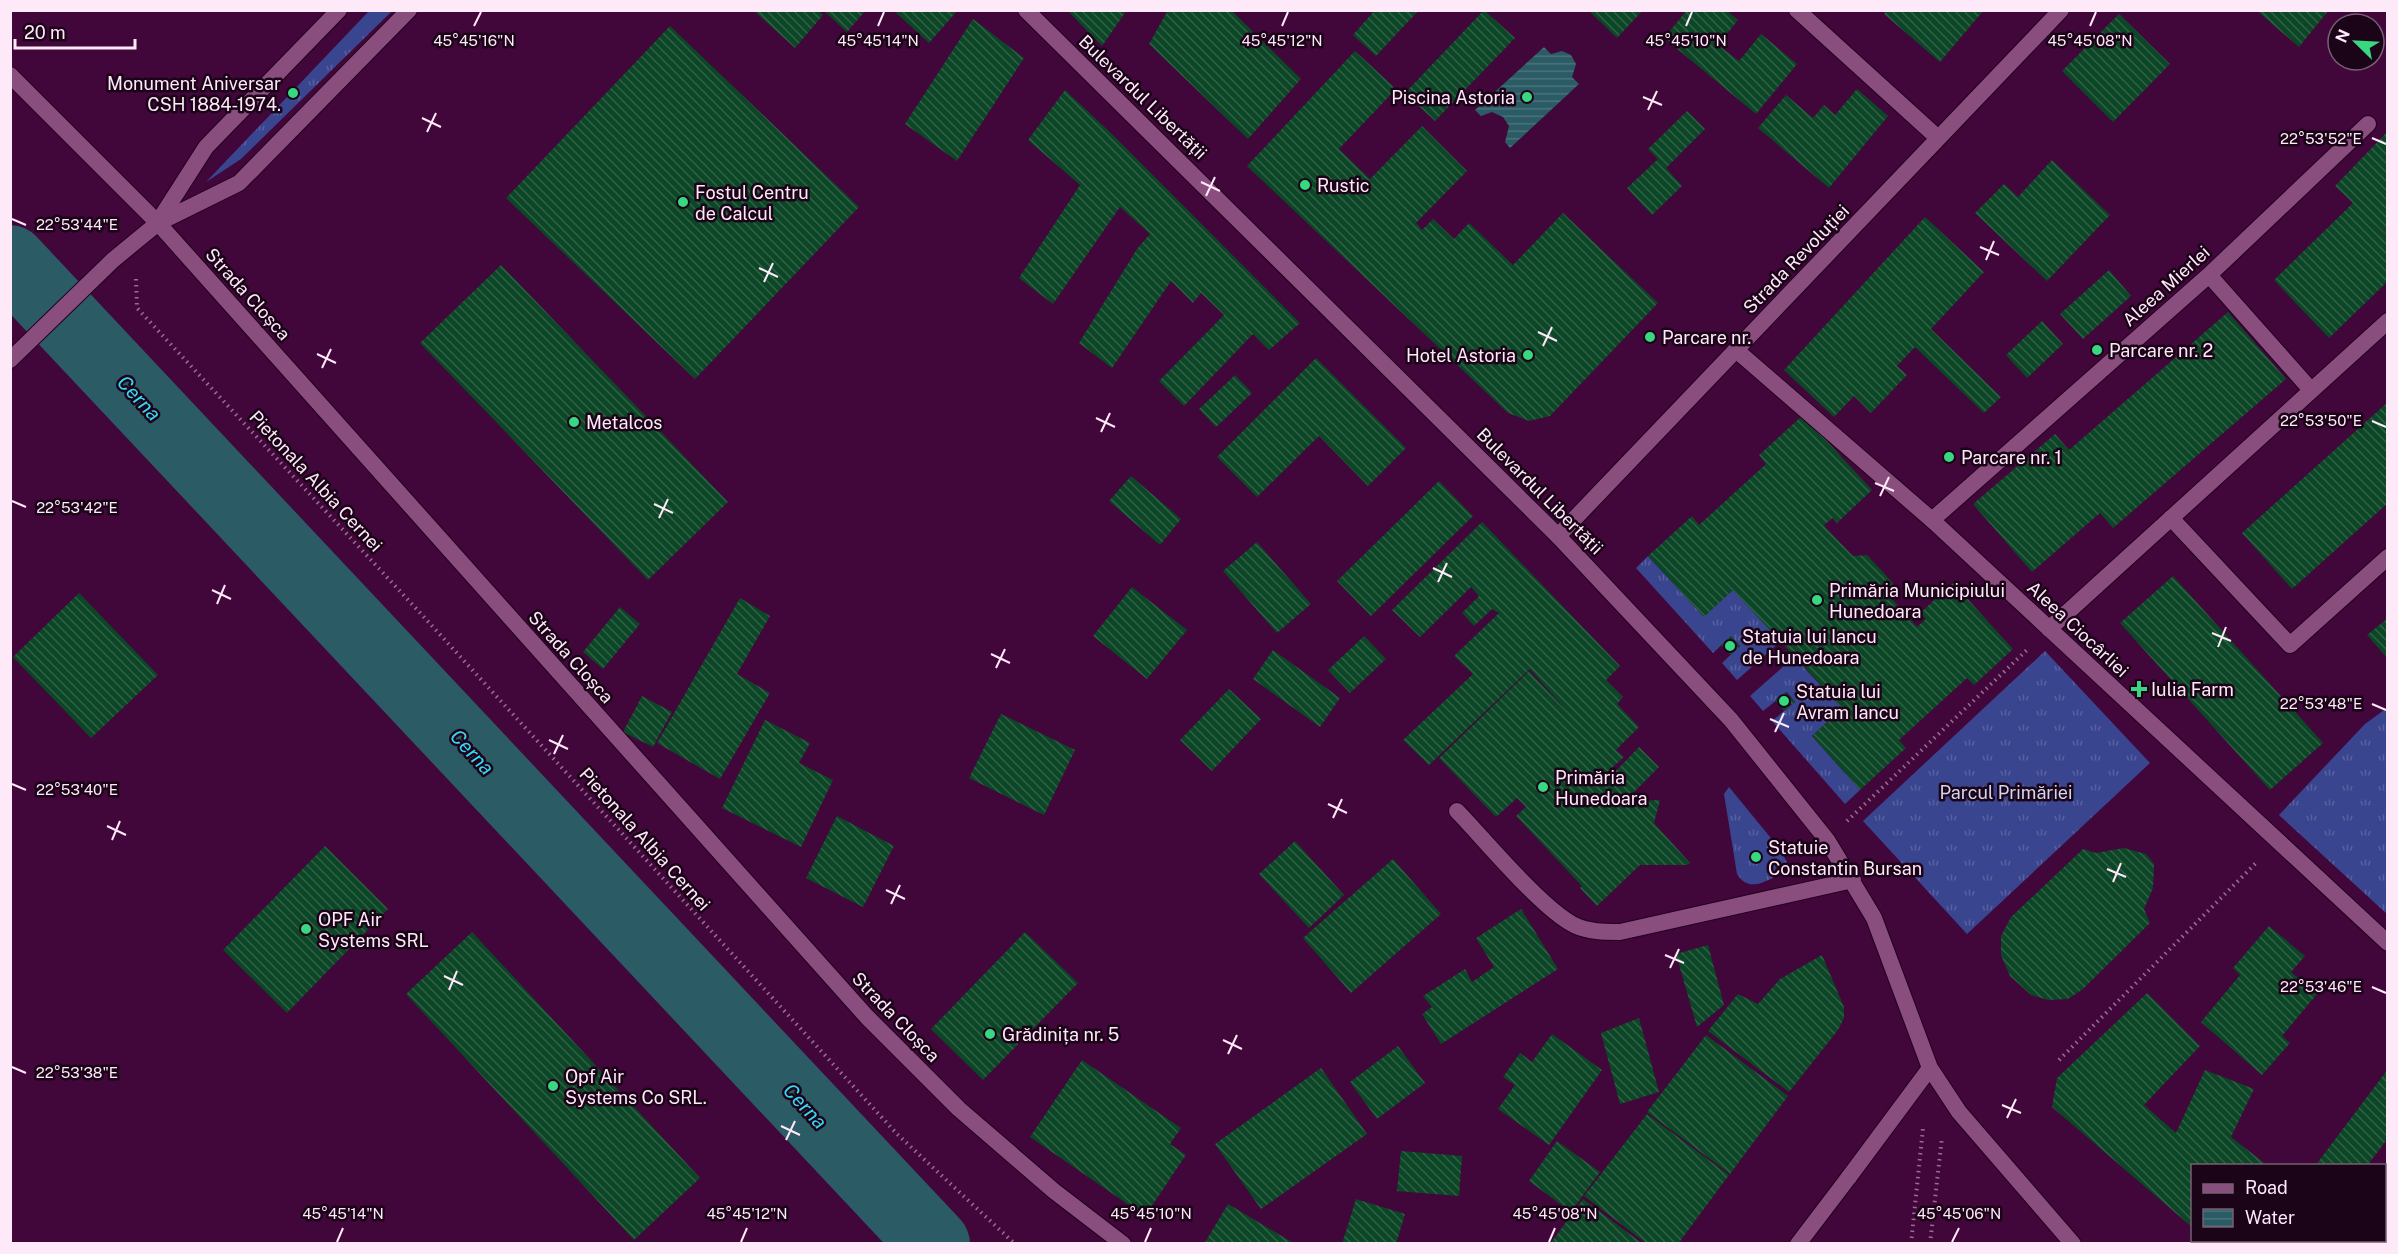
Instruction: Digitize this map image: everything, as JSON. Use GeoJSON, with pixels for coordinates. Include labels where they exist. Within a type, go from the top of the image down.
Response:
{"type":"FeatureCollection","features":[{"type":"Feature","properties":{"kind":"street"},"geometry":{"type":"LineString","coordinates":[[158,223],[206,147],[339,10]]}},
{"type":"Feature","properties":{"kind":"street"},"geometry":{"type":"LineString","coordinates":[[10,360],[112,260],[158,223],[239,183],[409,10]]}},
{"type":"Feature","properties":{"kind":"street","name":"Bulevardul Libertății"},"geometry":{"type":"LineString","coordinates":[[1026,10],[1558,536],[1731,720],[1827,840],[1853,880],[1874,918],[1930,1068],[1946,1093],[2035,1203],[2073,1244]]}},
{"type":"Feature","properties":{"kind":"street"},"geometry":{"type":"LineString","coordinates":[[1797,10],[1938,138]]}},
{"type":"Feature","properties":{"kind":"street","name":"Strada Revoluției"},"geometry":{"type":"LineString","coordinates":[[1558,536],[2061,10]]}},
{"type":"Feature","properties":{"kind":"street","name":"Strada Cloșca"},"geometry":{"type":"LineString","coordinates":[[10,75],[158,223],[867,1017],[959,1109],[1054,1191],[1123,1244]]}},
{"type":"Feature","properties":{"kind":"street","name":"Aleea Mierlei"},"geometry":{"type":"LineString","coordinates":[[1932,520],[2209,275],[2368,124]]}},
{"type":"Feature","properties":{"kind":"street"},"geometry":{"type":"LineString","coordinates":[[2209,275],[2311,390]]}},
{"type":"Feature","properties":{"kind":"street"},"geometry":{"type":"LineString","coordinates":[[2049,629],[2388,321]]}},
{"type":"Feature","properties":{"kind":"street","name":"Aleea Ciocârliei"},"geometry":{"type":"LineString","coordinates":[[1736,351],[1932,520],[2388,943]]}},
{"type":"Feature","properties":{"kind":"street"},"geometry":{"type":"LineString","coordinates":[[2171,518],[2290,645],[2388,557]]}},
{"type":"Feature","properties":{"kind":"street"},"geometry":{"type":"LineString","coordinates":[[1457,811],[1554,910],[1574,924],[1599,932],[1620,932],[1853,880]]}},
{"type":"Feature","properties":{"kind":"street"},"geometry":{"type":"LineString","coordinates":[[1798,1244],[1930,1068]]}},
{"type":"Feature","properties":{"kind":"path","name":"Pietonala Albia Cernei"},"geometry":{"type":"LineString","coordinates":[[135,242],[137,308],[423,616],[897,1134],[1015,1244]]}},
{"type":"Feature","properties":{"kind":"path"},"geometry":{"type":"LineString","coordinates":[[1827,840],[2049,629]]}},
{"type":"Feature","properties":{"kind":"path"},"geometry":{"type":"LineString","coordinates":[[2059,1060],[2278,842]]}},
{"type":"Feature","properties":{"kind":"path"},"geometry":{"type":"LineString","coordinates":[[1930,1244],[1946,1093]]}},
{"type":"Feature","properties":{"kind":"path"},"geometry":{"type":"LineString","coordinates":[[1911,1244],[1924,1121]]}},
{"type":"Feature","properties":{"kind":"green space"},"geometry":{"type":"Polygon","coordinates":[[[369,11],[392,11],[241,159],[206,182],[369,11]]]}},
{"type":"Feature","properties":{"kind":"green space"},"geometry":{"type":"Polygon","coordinates":[[[1648,556],[1703,616],[1733,590],[1781,641],[1737,680],[1722,663],[1740,646],[1731,636],[1713,653],[1636,568],[1648,556]]]}},
{"type":"Feature","properties":{"kind":"green space","name":"Parcul Primăriei"},"geometry":{"type":"Polygon","coordinates":[[[2045,651],[2150,763],[1967,934],[1863,821],[2045,651]]]}},
{"type":"Feature","properties":{"kind":"green space"},"geometry":{"type":"Polygon","coordinates":[[[1794,657],[1842,708],[1812,736],[1860,790],[1845,804],[1772,721],[1795,702],[1787,692],[1763,711],[1750,696],[1794,657]]]}},
{"type":"Feature","properties":{"kind":"green space"},"geometry":{"type":"Polygon","coordinates":[[[2387,708],[2387,914],[2279,815],[2365,724],[2387,708]]]}},
{"type":"Feature","properties":{"kind":"green space"},"geometry":{"type":"Polygon","coordinates":[[[1729,787],[1779,848],[1787,862],[1783,872],[1759,884],[1747,883],[1737,874],[1724,794],[1729,787]]]}},
{"type":"Feature","properties":{"kind":"water","name":"Piscina Astoria"},"geometry":{"type":"Polygon","coordinates":[[[1544,47],[1551,54],[1562,51],[1571,55],[1576,64],[1572,77],[1579,84],[1510,148],[1505,142],[1509,126],[1503,117],[1492,112],[1481,116],[1475,110],[1544,47]]]}},
{"type":"Feature","properties":{"kind":"building"},"geometry":{"type":"Polygon","coordinates":[[[753,10],[818,10],[823,15],[795,48],[753,10]]]}},
{"type":"Feature","properties":{"kind":"building"},"geometry":{"type":"Polygon","coordinates":[[[823,10],[866,10],[847,32],[823,10]]]}},
{"type":"Feature","properties":{"kind":"building"},"geometry":{"type":"Polygon","coordinates":[[[893,10],[958,10],[929,43],[893,10]]]}},
{"type":"Feature","properties":{"kind":"building"},"geometry":{"type":"Polygon","coordinates":[[[1067,10],[1127,10],[1102,46],[1067,10]]]}},
{"type":"Feature","properties":{"kind":"building"},"geometry":{"type":"Polygon","coordinates":[[[1168,10],[1231,10],[1301,79],[1248,139],[1149,44],[1168,10]]]}},
{"type":"Feature","properties":{"kind":"building"},"geometry":{"type":"Polygon","coordinates":[[[1375,10],[1419,10],[1376,56],[1353,35],[1375,10]]]}},
{"type":"Feature","properties":{"kind":"building"},"geometry":{"type":"Polygon","coordinates":[[[1484,10],[1515,38],[1435,121],[1405,93],[1484,10]]]}},
{"type":"Feature","properties":{"kind":"building"},"geometry":{"type":"Polygon","coordinates":[[[1588,10],[1643,10],[1617,38],[1588,10]]]}},
{"type":"Feature","properties":{"kind":"building"},"geometry":{"type":"Polygon","coordinates":[[[1687,10],[1726,10],[1738,20],[1718,45],[1739,61],[1761,34],[1797,64],[1756,114],[1664,38],[1687,10]]]}},
{"type":"Feature","properties":{"kind":"building"},"geometry":{"type":"Polygon","coordinates":[[[1887,10],[1984,10],[1940,62],[1884,14],[1887,10]]]}},
{"type":"Feature","properties":{"kind":"building"},"geometry":{"type":"Polygon","coordinates":[[[2256,10],[2329,10],[2299,47],[2256,10]]]}},
{"type":"Feature","properties":{"kind":"building"},"geometry":{"type":"Polygon","coordinates":[[[2119,14],[2170,64],[2113,122],[2062,71],[2119,14]]]}},
{"type":"Feature","properties":{"kind":"building"},"geometry":{"type":"Polygon","coordinates":[[[973,19],[1024,58],[957,161],[905,124],[973,19]]]}},
{"type":"Feature","properties":{"kind":"building","name":"Fostul Centru de Calcul"},"geometry":{"type":"Polygon","coordinates":[[[670,26],[859,207],[695,379],[506,198],[670,26]]]}},
{"type":"Feature","properties":{"kind":"building"},"geometry":{"type":"Polygon","coordinates":[[[1355,51],[1396,89],[1339,149],[1370,179],[1422,126],[1467,171],[1416,223],[1422,230],[1433,219],[1454,239],[1469,223],[1513,265],[1563,213],[1658,303],[1550,416],[1529,421],[1508,413],[1247,166],[1355,51]]]}},
{"type":"Feature","properties":{"kind":"building"},"geometry":{"type":"Polygon","coordinates":[[[1857,89],[1888,116],[1829,188],[1758,128],[1786,95],[1813,118],[1824,105],[1835,115],[1857,89]]]}},
{"type":"Feature","properties":{"kind":"building"},"geometry":{"type":"Polygon","coordinates":[[[1065,90],[1113,135],[1300,323],[1269,350],[1253,334],[1184,406],[1159,381],[1224,315],[1201,293],[1193,303],[1171,281],[1112,368],[1079,343],[1137,249],[1150,234],[1120,207],[1053,304],[1019,278],[1080,185],[1028,140],[1065,90]]]}},
{"type":"Feature","properties":{"kind":"building"},"geometry":{"type":"Polygon","coordinates":[[[1687,111],[1705,129],[1666,168],[1682,186],[1652,215],[1627,188],[1658,159],[1648,149],[1687,111]]]}},
{"type":"Feature","properties":{"kind":"building"},"geometry":{"type":"Polygon","coordinates":[[[2388,131],[2388,237],[2371,221],[2388,238],[2388,281],[2329,338],[2274,280],[2353,203],[2335,186],[2388,131]]]}},
{"type":"Feature","properties":{"kind":"building"},"geometry":{"type":"Polygon","coordinates":[[[2052,160],[2110,215],[2047,281],[1975,213],[2004,184],[2018,197],[2052,160]]]}},
{"type":"Feature","properties":{"kind":"building"},"geometry":{"type":"Polygon","coordinates":[[[1925,217],[1984,272],[1931,329],[2001,397],[1984,413],[1915,347],[1897,366],[1907,375],[1871,413],[1854,396],[1834,417],[1784,370],[1925,217]]]}},
{"type":"Feature","properties":{"kind":"building","name":"Metalcos"},"geometry":{"type":"Polygon","coordinates":[[[501,265],[728,502],[648,580],[420,343],[501,265]]]}},
{"type":"Feature","properties":{"kind":"building"},"geometry":{"type":"Polygon","coordinates":[[[2109,270],[2131,296],[2083,339],[2060,314],[2109,270]]]}},
{"type":"Feature","properties":{"kind":"building"},"geometry":{"type":"Polygon","coordinates":[[[2228,312],[2286,379],[2113,528],[2100,513],[2032,572],[1973,504],[2055,434],[2069,450],[2228,312]]]}},
{"type":"Feature","properties":{"kind":"building"},"geometry":{"type":"Polygon","coordinates":[[[2042,321],[2063,344],[2027,378],[2006,355],[2042,321]]]}},
{"type":"Feature","properties":{"kind":"building"},"geometry":{"type":"Polygon","coordinates":[[[1316,358],[1406,448],[1368,486],[1319,436],[1257,497],[1217,457],[1316,358]]]}},
{"type":"Feature","properties":{"kind":"building"},"geometry":{"type":"Polygon","coordinates":[[[1235,375],[1252,393],[1216,427],[1199,409],[1235,375]]]}},
{"type":"Feature","properties":{"kind":"building"},"geometry":{"type":"Polygon","coordinates":[[[2388,402],[2388,503],[2292,589],[2242,533],[2388,402]]]}},
{"type":"Feature","properties":{"kind":"building","name":"Primăria Municipiului Hunedoara"},"geometry":{"type":"Polygon","coordinates":[[[1803,415],[1872,490],[1837,523],[1833,518],[1824,525],[1828,530],[1853,556],[1867,555],[1893,583],[1890,597],[1917,627],[1926,619],[1920,613],[1953,583],[2013,649],[1974,685],[1967,678],[1899,740],[1906,748],[1860,790],[1812,736],[1842,708],[1733,590],[1704,617],[1648,556],[1692,516],[1699,525],[1766,464],[1759,455],[1803,415]]]}},
{"type":"Feature","properties":{"kind":"building"},"geometry":{"type":"Polygon","coordinates":[[[1131,476],[1181,519],[1160,545],[1109,501],[1131,476]]]}},
{"type":"Feature","properties":{"kind":"building"},"geometry":{"type":"Polygon","coordinates":[[[1439,481],[1473,516],[1371,616],[1337,581],[1439,481]]]}},
{"type":"Feature","properties":{"kind":"building"},"geometry":{"type":"Polygon","coordinates":[[[1482,522],[1620,666],[1606,680],[1623,697],[1617,704],[1639,727],[1616,750],[1624,757],[1606,773],[1610,777],[1639,747],[1659,767],[1629,797],[1633,801],[1660,800],[1654,823],[1690,863],[1687,865],[1640,865],[1597,906],[1580,888],[1582,886],[1516,816],[1526,807],[1517,798],[1496,817],[1439,758],[1529,671],[1570,715],[1530,669],[1429,765],[1403,740],[1473,674],[1454,656],[1499,613],[1492,609],[1474,626],[1462,613],[1479,596],[1471,587],[1420,637],[1392,610],[1482,522]]]}},
{"type":"Feature","properties":{"kind":"building"},"geometry":{"type":"Polygon","coordinates":[[[1257,542],[1311,604],[1277,633],[1223,571],[1257,542]]]}},
{"type":"Feature","properties":{"kind":"building"},"geometry":{"type":"Polygon","coordinates":[[[2173,576],[2323,743],[2270,790],[2120,623],[2173,576]]]}},
{"type":"Feature","properties":{"kind":"building"},"geometry":{"type":"Polygon","coordinates":[[[1132,587],[1187,630],[1147,679],[1093,636],[1132,587]]]}},
{"type":"Feature","properties":{"kind":"building"},"geometry":{"type":"Polygon","coordinates":[[[79,593],[158,675],[91,738],[13,657],[79,593]]]}},
{"type":"Feature","properties":{"kind":"building"},"geometry":{"type":"Polygon","coordinates":[[[740,598],[770,616],[737,674],[770,693],[720,779],[657,743],[740,598]]]}},
{"type":"Feature","properties":{"kind":"building"},"geometry":{"type":"Polygon","coordinates":[[[620,607],[640,624],[603,669],[583,652],[620,607]]]}},
{"type":"Feature","properties":{"kind":"building"},"geometry":{"type":"Polygon","coordinates":[[[2388,618],[2388,659],[2367,635],[2388,618]]]}},
{"type":"Feature","properties":{"kind":"building"},"geometry":{"type":"Polygon","coordinates":[[[1364,636],[1386,659],[1350,693],[1328,670],[1364,636]]]}},
{"type":"Feature","properties":{"kind":"building"},"geometry":{"type":"Polygon","coordinates":[[[1731,636],[1740,646],[1730,655],[1721,645],[1731,636]]]}},
{"type":"Feature","properties":{"kind":"building"},"geometry":{"type":"Polygon","coordinates":[[[1273,650],[1340,698],[1320,727],[1253,679],[1273,650]]]}},
{"type":"Feature","properties":{"kind":"building"},"geometry":{"type":"Polygon","coordinates":[[[1229,689],[1261,719],[1212,771],[1180,740],[1229,689]]]}},
{"type":"Feature","properties":{"kind":"building"},"geometry":{"type":"Polygon","coordinates":[[[1786,692],[1795,702],[1784,711],[1775,700],[1786,692]]]}},
{"type":"Feature","properties":{"kind":"building"},"geometry":{"type":"Polygon","coordinates":[[[642,696],[672,712],[653,747],[623,732],[642,696]]]}},
{"type":"Feature","properties":{"kind":"building"},"geometry":{"type":"Polygon","coordinates":[[[1001,714],[1075,750],[1044,815],[969,778],[1001,714]]]}},
{"type":"Feature","properties":{"kind":"building"},"geometry":{"type":"Polygon","coordinates":[[[765,720],[810,743],[799,763],[833,780],[801,847],[722,808],[765,720]]]}},
{"type":"Feature","properties":{"kind":"building"},"geometry":{"type":"Polygon","coordinates":[[[837,816],[894,846],[863,907],[806,878],[837,816]]]}},
{"type":"Feature","properties":{"kind":"building"},"geometry":{"type":"Polygon","coordinates":[[[1295,841],[1344,895],[1309,928],[1259,874],[1295,841]]]}},
{"type":"Feature","properties":{"kind":"building","name":"OPF Air Systems SRL"},"geometry":{"type":"Polygon","coordinates":[[[325,846],[388,909],[287,1013],[223,950],[325,846]]]}},
{"type":"Feature","properties":{"kind":"building"},"geometry":{"type":"Polygon","coordinates":[[[2124,848],[2146,854],[2154,864],[2153,888],[2144,909],[2150,923],[2083,989],[2068,999],[2048,1000],[2031,995],[2010,976],[2001,955],[2001,936],[2011,917],[2083,849],[2096,853],[2124,848]]]}},
{"type":"Feature","properties":{"kind":"building"},"geometry":{"type":"Polygon","coordinates":[[[1393,859],[1441,914],[1351,993],[1303,938],[1393,859]]]}},
{"type":"Feature","properties":{"kind":"building"},"geometry":{"type":"Polygon","coordinates":[[[1521,909],[1558,969],[1441,1044],[1422,1014],[1432,1007],[1423,996],[1465,969],[1472,982],[1494,967],[1476,938],[1521,909]]]}},
{"type":"Feature","properties":{"kind":"building"},"geometry":{"type":"Polygon","coordinates":[[[2269,926],[2305,956],[2291,972],[2317,994],[2282,1036],[2290,1043],[2262,1075],[2201,1022],[2240,975],[2233,968],[2269,926]]]}},
{"type":"Feature","properties":{"kind":"building","name":"Opf Air Systems Co SRL."},"geometry":{"type":"Polygon","coordinates":[[[472,932],[700,1178],[634,1240],[406,994],[472,932]]]}},
{"type":"Feature","properties":{"kind":"building"},"geometry":{"type":"Polygon","coordinates":[[[1025,932],[1078,983],[983,1080],[931,1029],[1025,932]]]}},
{"type":"Feature","properties":{"kind":"building"},"geometry":{"type":"Polygon","coordinates":[[[1708,945],[1724,1005],[1697,1027],[1676,954],[1708,945]]]}},
{"type":"Feature","properties":{"kind":"building"},"geometry":{"type":"Polygon","coordinates":[[[1822,955],[1844,1007],[1844,1018],[1838,1030],[1789,1092],[1708,1031],[1738,994],[1758,1004],[1780,979],[1822,955]]]}},
{"type":"Feature","properties":{"kind":"building"},"geometry":{"type":"Polygon","coordinates":[[[2147,993],[2200,1046],[2144,1105],[2176,1133],[2205,1070],[2254,1089],[2231,1137],[2265,1164],[2191,1164],[2191,1226],[2052,1107],[2057,1078],[2147,993]]]}},
{"type":"Feature","properties":{"kind":"building"},"geometry":{"type":"Polygon","coordinates":[[[1639,1018],[1659,1092],[1620,1104],[1601,1033],[1639,1018]]]}},
{"type":"Feature","properties":{"kind":"building"},"geometry":{"type":"Polygon","coordinates":[[[1552,1034],[1602,1070],[1549,1145],[1498,1109],[1515,1085],[1503,1077],[1520,1053],[1532,1062],[1552,1034]]]}},
{"type":"Feature","properties":{"kind":"building"},"geometry":{"type":"Polygon","coordinates":[[[1706,1035],[1788,1096],[1730,1174],[1647,1112],[1706,1035]]]}},
{"type":"Feature","properties":{"kind":"building"},"geometry":{"type":"Polygon","coordinates":[[[1398,1046],[1425,1083],[1377,1119],[1350,1082],[1398,1046]]]}},
{"type":"Feature","properties":{"kind":"building"},"geometry":{"type":"Polygon","coordinates":[[[1082,1060],[1181,1128],[1170,1144],[1186,1155],[1145,1216],[1030,1137],[1082,1060]]]}},
{"type":"Feature","properties":{"kind":"building"},"geometry":{"type":"Polygon","coordinates":[[[1321,1068],[1367,1134],[1261,1209],[1215,1144],[1321,1068]]]}},
{"type":"Feature","properties":{"kind":"building"},"geometry":{"type":"Polygon","coordinates":[[[2388,1069],[2388,1138],[2368,1164],[2317,1164],[2388,1069]]]}},
{"type":"Feature","properties":{"kind":"building"},"geometry":{"type":"Polygon","coordinates":[[[1647,1114],[1729,1175],[1678,1244],[1647,1244],[1584,1196],[1647,1114]]]}},
{"type":"Feature","properties":{"kind":"building"},"geometry":{"type":"Polygon","coordinates":[[[1557,1141],[1600,1172],[1571,1212],[1529,1181],[1557,1141]]]}},
{"type":"Feature","properties":{"kind":"building"},"geometry":{"type":"Polygon","coordinates":[[[1401,1151],[1462,1156],[1459,1196],[1397,1191],[1401,1151]]]}},
{"type":"Feature","properties":{"kind":"building"},"geometry":{"type":"Polygon","coordinates":[[[1356,1199],[1405,1214],[1396,1244],[1342,1244],[1356,1199]]]}},
{"type":"Feature","properties":{"kind":"building"},"geometry":{"type":"Polygon","coordinates":[[[1583,1199],[1643,1244],[1550,1244],[1583,1199]]]}},
{"type":"Feature","properties":{"kind":"building"},"geometry":{"type":"Polygon","coordinates":[[[1228,1204],[1295,1244],[1204,1244],[1228,1204]]]}},
{"type":"Feature","properties":{"kind":"building"},"geometry":{"type":"Polygon","coordinates":[[[2388,1223],[2388,1244],[2371,1244],[2372,1242],[2386,1242],[2388,1223]]]}},
{"type":"Feature","properties":{"kind":"building"},"geometry":{"type":"Polygon","coordinates":[[[2210,1242],[2326,1242],[2325,1244],[2212,1244],[2210,1242]]]}},
{"type":"Feature","properties":{"kind":"waterway","name":"Cerna"},"geometry":{"type":"LineString","coordinates":[[10,261],[934,1244]]}},
{"type":"Feature","properties":{"kind":"place","name":"Monument Aniversar CSH 1884-1974."},"geometry":{"type":"Point","coordinates":[293,93]}},
{"type":"Feature","properties":{"kind":"place","name":"Piscina Astoria"},"geometry":{"type":"Point","coordinates":[1527,97]}},
{"type":"Feature","properties":{"kind":"place","name":"Rustic"},"geometry":{"type":"Point","coordinates":[1305,185]}},
{"type":"Feature","properties":{"kind":"place","name":"Fostul Centru de Calcul"},"geometry":{"type":"Point","coordinates":[683,202]}},
{"type":"Feature","properties":{"kind":"place","name":"Parcare nr."},"geometry":{"type":"Point","coordinates":[1650,337]}},
{"type":"Feature","properties":{"kind":"place","name":"Parcare nr. 2"},"geometry":{"type":"Point","coordinates":[2097,350]}},
{"type":"Feature","properties":{"kind":"place","name":"Hotel Astoria"},"geometry":{"type":"Point","coordinates":[1528,355]}},
{"type":"Feature","properties":{"kind":"place","name":"Metalcos"},"geometry":{"type":"Point","coordinates":[574,422]}},
{"type":"Feature","properties":{"kind":"place","name":"Parcare nr. 1"},"geometry":{"type":"Point","coordinates":[1949,457]}},
{"type":"Feature","properties":{"kind":"place","name":"Primăria Municipiului Hunedoara"},"geometry":{"type":"Point","coordinates":[1817,600]}},
{"type":"Feature","properties":{"kind":"place","name":"Statuia lui Iancu de Hunedoara"},"geometry":{"type":"Point","coordinates":[1730,646]}},
{"type":"Feature","properties":{"kind":"place","name":"Iulia Farm"},"geometry":{"type":"Point","coordinates":[2139,689]}},
{"type":"Feature","properties":{"kind":"place","name":"Statuia lui Avram Iancu"},"geometry":{"type":"Point","coordinates":[1784,701]}},
{"type":"Feature","properties":{"kind":"place","name":"Primăria Hunedoara"},"geometry":{"type":"Point","coordinates":[1543,787]}},
{"type":"Feature","properties":{"kind":"place","name":"Statuie Constantin Bursan"},"geometry":{"type":"Point","coordinates":[1756,857]}},
{"type":"Feature","properties":{"kind":"place","name":"OPF Air Systems SRL"},"geometry":{"type":"Point","coordinates":[306,929]}},
{"type":"Feature","properties":{"kind":"place","name":"Grădinița nr. 5"},"geometry":{"type":"Point","coordinates":[990,1034]}},
{"type":"Feature","properties":{"kind":"place","name":"Opf Air Systems Co SRL."},"geometry":{"type":"Point","coordinates":[553,1086]}}]}
